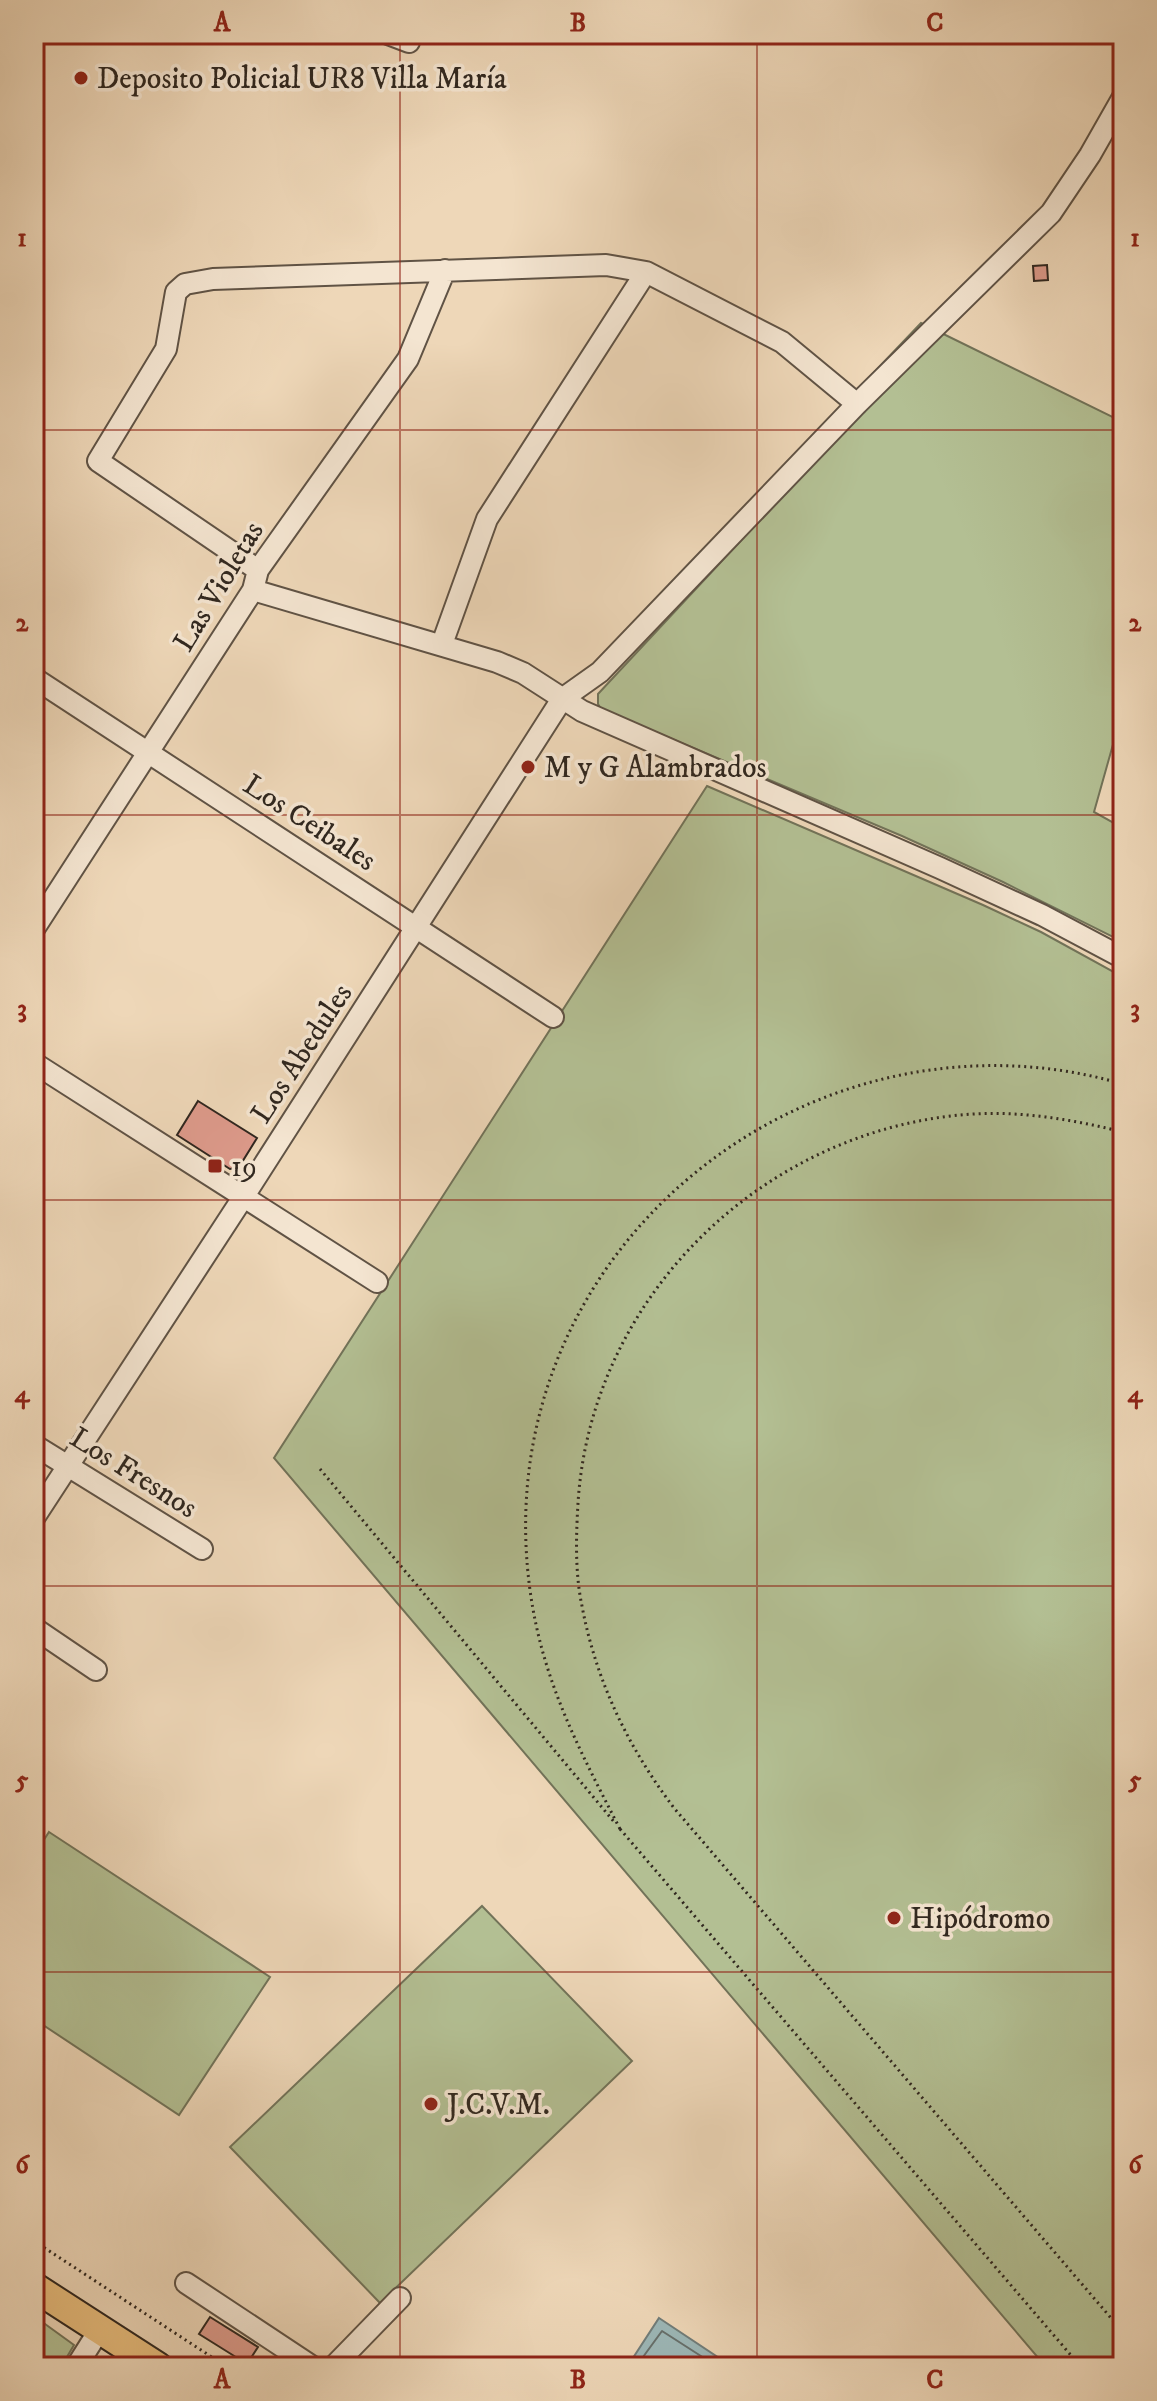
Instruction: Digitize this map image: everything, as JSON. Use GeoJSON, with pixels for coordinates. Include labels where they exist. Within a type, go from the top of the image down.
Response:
{"type":"FeatureCollection","features":[{"type":"Feature","properties":{"kind":"highway"},"geometry":{"type":"LineString","coordinates":[[34,2287],[158,2367]]}},
{"type":"Feature","properties":{"kind":"street"},"geometry":{"type":"LineString","coordinates":[[388,34],[409,42]]}},
{"type":"Feature","properties":{"kind":"street"},"geometry":{"type":"LineString","coordinates":[[562,699],[600,672],[857,404],[1051,213],[1090,155],[1123,97]]}},
{"type":"Feature","properties":{"kind":"street"},"geometry":{"type":"LineString","coordinates":[[857,404],[782,342],[646,272],[606,265],[213,279],[185,284],[176,292],[166,349],[98,461],[256,580],[523,673],[582,711],[953,874],[1042,915],[1123,958]]}},
{"type":"Feature","properties":{"kind":"street","name":"Las Violetas"},"geometry":{"type":"LineString","coordinates":[[34,929],[256,580],[408,359],[445,270]]}},
{"type":"Feature","properties":{"kind":"street"},"geometry":{"type":"LineString","coordinates":[[442,644],[487,519],[646,272]]}},
{"type":"Feature","properties":{"kind":"street","name":"Los Ceibales"},"geometry":{"type":"LineString","coordinates":[[34,678],[553,1017]]}},
{"type":"Feature","properties":{"kind":"street","name":"Los Abedules"},"geometry":{"type":"LineString","coordinates":[[34,1518],[418,927],[562,699]]}},
{"type":"Feature","properties":{"kind":"street"},"geometry":{"type":"LineString","coordinates":[[34,1063],[377,1282]]}},
{"type":"Feature","properties":{"kind":"street","name":"Los Fresnos"},"geometry":{"type":"LineString","coordinates":[[34,1445],[202,1549]]}},
{"type":"Feature","properties":{"kind":"street"},"geometry":{"type":"LineString","coordinates":[[34,1628],[96,1670]]}},
{"type":"Feature","properties":{"kind":"street"},"geometry":{"type":"LineString","coordinates":[[186,2283],[289,2360],[313,2367]]}},
{"type":"Feature","properties":{"kind":"street"},"geometry":{"type":"LineString","coordinates":[[333,2367],[400,2298]]}},
{"type":"Feature","properties":{"kind":"street"},"geometry":{"type":"LineString","coordinates":[[76,2367],[100,2329]]}},
{"type":"Feature","properties":{"kind":"path"},"geometry":{"type":"LineString","coordinates":[[620,1829],[574,1741],[549,1676],[532,1609],[526,1541],[529,1473],[543,1406],[566,1342],[598,1282],[639,1227],[687,1178],[713,1157],[761,1126],[834,1093],[899,1074],[967,1066],[1036,1067],[1123,1084]]}},
{"type":"Feature","properties":{"kind":"path"},"geometry":{"type":"LineString","coordinates":[[1123,1132],[1051,1117],[1013,1114],[935,1118],[897,1126],[836,1146],[790,1168],[726,1212],[681,1257],[628,1331],[607,1377],[587,1438],[579,1476],[575,1540],[581,1603],[596,1666],[620,1725],[652,1779],[1123,2332]]}},
{"type":"Feature","properties":{"kind":"path"},"geometry":{"type":"LineString","coordinates":[[320,1469],[620,1829],[1081,2367]]}},
{"type":"Feature","properties":{"kind":"path"},"geometry":{"type":"LineString","coordinates":[[34,2241],[227,2367]]}},
{"type":"Feature","properties":{"kind":"green space"},"geometry":{"type":"Polygon","coordinates":[[[921,323],[1123,422],[1123,709],[1094,812],[1123,828],[1123,942],[902,836],[601,709],[598,704],[598,694],[870,402],[861,386],[921,323]]]}},
{"type":"Feature","properties":{"kind":"green space","name":"Hipódromo"},"geometry":{"type":"Polygon","coordinates":[[[707,786],[983,905],[1041,932],[1123,977],[1123,2367],[1046,2367],[274,1458],[707,786]]]}},
{"type":"Feature","properties":{"kind":"green space"},"geometry":{"type":"Polygon","coordinates":[[[49,1832],[270,1977],[179,2115],[34,2019],[34,1855],[49,1832]]]}},
{"type":"Feature","properties":{"kind":"green space","name":"J.C.V.M."},"geometry":{"type":"Polygon","coordinates":[[[482,1906],[632,2061],[380,2303],[230,2147],[482,1906]]]}},
{"type":"Feature","properties":{"kind":"green space"},"geometry":{"type":"Polygon","coordinates":[[[34,2316],[74,2345],[61,2367],[34,2367],[34,2316]]]}},
{"type":"Feature","properties":{"kind":"water"},"geometry":{"type":"Polygon","coordinates":[[[659,2318],[728,2364],[725,2367],[640,2367],[631,2361],[659,2318]]]}},
{"type":"Feature","properties":{"kind":"building"},"geometry":{"type":"Polygon","coordinates":[[[1047,265],[1048,280],[1034,281],[1033,266],[1047,265]]]}},
{"type":"Feature","properties":{"kind":"building"},"geometry":{"type":"Polygon","coordinates":[[[198,1101],[257,1138],[239,1167],[230,1169],[177,1135],[198,1101]]]}},
{"type":"Feature","properties":{"kind":"building"},"geometry":{"type":"Polygon","coordinates":[[[210,2317],[258,2347],[247,2364],[199,2334],[210,2317]]]}},
{"type":"Feature","properties":{"kind":"place","name":"Deposito Policial UR8 Villa María"},"geometry":{"type":"Point","coordinates":[81,78]}},
{"type":"Feature","properties":{"kind":"place","name":"M y G Alambrados"},"geometry":{"type":"Point","coordinates":[528,767]}},
{"type":"Feature","properties":{"kind":"place","name":"19"},"geometry":{"type":"Point","coordinates":[215,1166]}},
{"type":"Feature","properties":{"kind":"place","name":"Hipódromo"},"geometry":{"type":"Point","coordinates":[894,1918]}},
{"type":"Feature","properties":{"kind":"place","name":"J.C.V.M."},"geometry":{"type":"Point","coordinates":[431,2104]}}]}
